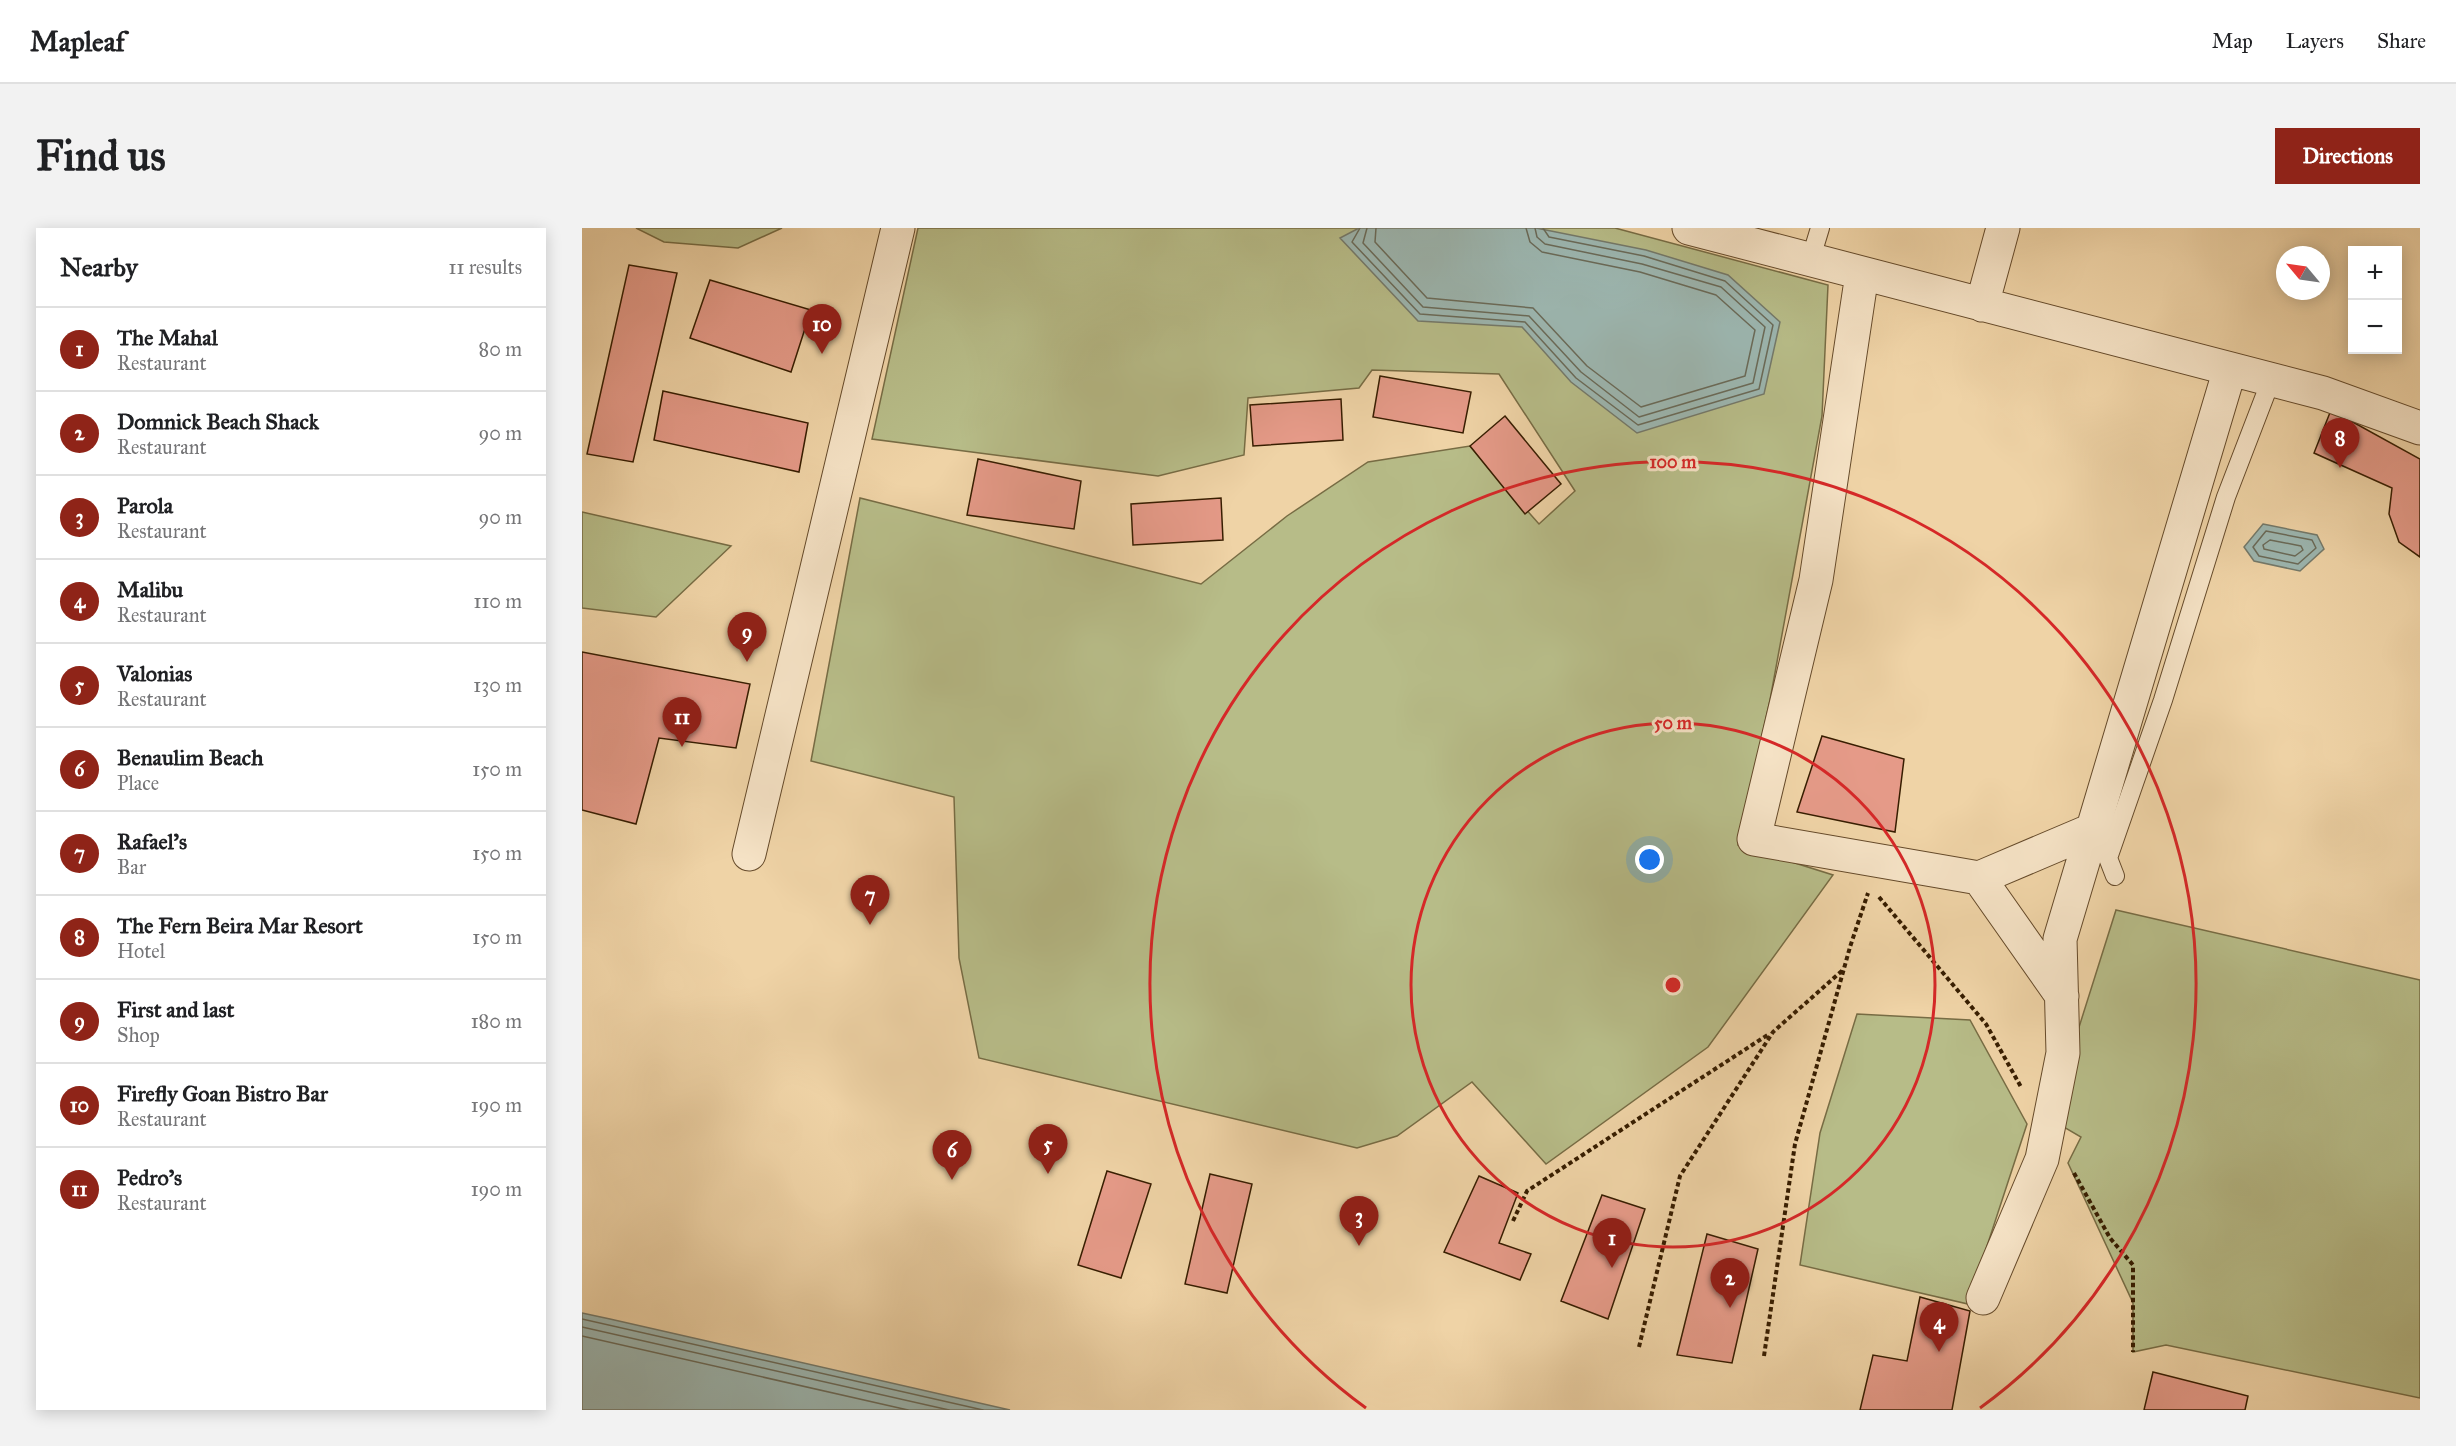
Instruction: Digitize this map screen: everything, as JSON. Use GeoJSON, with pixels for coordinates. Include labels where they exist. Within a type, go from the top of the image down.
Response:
{"type":"FeatureCollection","features":[{"type":"Feature","properties":{"kind":"street"},"geometry":{"type":"LineString","coordinates":[[749,854],[898,228]]}},
{"type":"Feature","properties":{"kind":"street"},"geometry":{"type":"LineString","coordinates":[[1689,228],[2323,393],[2420,428]]}},
{"type":"Feature","properties":{"kind":"street"},"geometry":{"type":"LineString","coordinates":[[1982,305],[2003,228]]}},
{"type":"Feature","properties":{"kind":"street"},"geometry":{"type":"LineString","coordinates":[[1862,274],[1816,580],[1754,839],[1979,878],[2092,830]]}},
{"type":"Feature","properties":{"kind":"street"},"geometry":{"type":"LineString","coordinates":[[1983,1298],[2042,1159],[2063,1053],[2060,939],[2230,369]]}},
{"type":"Feature","properties":{"kind":"street"},"geometry":{"type":"LineString","coordinates":[[1979,878],[2062,996]]}},
{"type":"Feature","properties":{"kind":"lane"},"geometry":{"type":"LineString","coordinates":[[1810,261],[1820,228]]}},
{"type":"Feature","properties":{"kind":"lane"},"geometry":{"type":"LineString","coordinates":[[2115,876],[2108,858],[2163,700],[2226,497],[2271,380]]}},
{"type":"Feature","properties":{"kind":"path"},"geometry":{"type":"LineString","coordinates":[[1764,1356],[1795,1144],[1870,887],[1986,1024],[2025,1095]]}},
{"type":"Feature","properties":{"kind":"path"},"geometry":{"type":"LineString","coordinates":[[1513,1221],[1527,1191],[1773,1032],[1845,969]]}},
{"type":"Feature","properties":{"kind":"path"},"geometry":{"type":"LineString","coordinates":[[1639,1347],[1680,1176],[1773,1032]]}},
{"type":"Feature","properties":{"kind":"path"},"geometry":{"type":"LineString","coordinates":[[2049,1128],[2110,1238],[2133,1265],[2133,1352]]}},
{"type":"Feature","properties":{"kind":"green space"},"geometry":{"type":"Polygon","coordinates":[[[636,228],[782,228],[738,248],[664,242],[636,228]]]}},
{"type":"Feature","properties":{"kind":"green space"},"geometry":{"type":"Polygon","coordinates":[[[918,228],[1615,228],[1828,285],[1822,416],[1770,700],[1738,845],[1833,875],[1708,1047],[1546,1164],[1472,1082],[1397,1136],[1357,1148],[979,1058],[959,958],[954,797],[811,761],[860,498],[1201,584],[1287,516],[1368,462],[1470,446],[1539,524],[1575,491],[1499,374],[1372,370],[1359,388],[1248,398],[1244,455],[1158,476],[872,439],[918,228]]]}},
{"type":"Feature","properties":{"kind":"green space"},"geometry":{"type":"Polygon","coordinates":[[[582,512],[731,546],[656,617],[582,608],[582,512]]]}},
{"type":"Feature","properties":{"kind":"green space"},"geometry":{"type":"Polygon","coordinates":[[[2116,910],[2420,980],[2420,1398],[2166,1345],[2133,1352],[2133,1303],[2068,1163],[2081,1137],[2050,1119],[2116,910]]]}},
{"type":"Feature","properties":{"kind":"green space"},"geometry":{"type":"Polygon","coordinates":[[[1857,1014],[1970,1020],[2027,1124],[1968,1304],[1800,1265],[1820,1133],[1857,1014]]]}},
{"type":"Feature","properties":{"kind":"water"},"geometry":{"type":"Polygon","coordinates":[[[1359,228],[1536,228],[1646,250],[1728,275],[1780,322],[1764,394],[1637,433],[1571,382],[1522,327],[1418,321],[1340,238],[1359,228]]]}},
{"type":"Feature","properties":{"kind":"water"},"geometry":{"type":"Polygon","coordinates":[[[2263,524],[2317,535],[2324,549],[2300,571],[2254,561],[2244,547],[2263,524]]]}},
{"type":"Feature","properties":{"kind":"water"},"geometry":{"type":"Polygon","coordinates":[[[582,1313],[610,1319],[1010,1410],[582,1410],[582,1313]]]}},
{"type":"Feature","properties":{"kind":"building"},"geometry":{"type":"Polygon","coordinates":[[[629,265],[677,273],[633,462],[587,454],[629,265]]]}},
{"type":"Feature","properties":{"kind":"building"},"geometry":{"type":"Polygon","coordinates":[[[710,280],[811,310],[791,372],[690,338],[710,280]]]}},
{"type":"Feature","properties":{"kind":"building"},"geometry":{"type":"Polygon","coordinates":[[[1380,376],[1471,392],[1463,433],[1373,417],[1380,376]]]}},
{"type":"Feature","properties":{"kind":"building"},"geometry":{"type":"Polygon","coordinates":[[[663,391],[808,423],[799,472],[654,440],[663,391]]]}},
{"type":"Feature","properties":{"kind":"building"},"geometry":{"type":"Polygon","coordinates":[[[1341,399],[1343,440],[1253,446],[1250,405],[1341,399]]]}},
{"type":"Feature","properties":{"kind":"building"},"geometry":{"type":"Polygon","coordinates":[[[2331,410],[2420,459],[2420,557],[2399,542],[2389,514],[2392,488],[2314,453],[2331,410]]]}},
{"type":"Feature","properties":{"kind":"building"},"geometry":{"type":"Polygon","coordinates":[[[1505,416],[1561,484],[1525,514],[1470,446],[1505,416]]]}},
{"type":"Feature","properties":{"kind":"building"},"geometry":{"type":"Polygon","coordinates":[[[978,459],[1081,481],[1074,529],[967,515],[978,459]]]}},
{"type":"Feature","properties":{"kind":"building"},"geometry":{"type":"Polygon","coordinates":[[[1221,498],[1223,540],[1133,545],[1131,504],[1221,498]]]}},
{"type":"Feature","properties":{"kind":"building"},"geometry":{"type":"Polygon","coordinates":[[[582,652],[750,684],[736,748],[659,738],[636,824],[582,810],[582,652]]]}},
{"type":"Feature","properties":{"kind":"building"},"geometry":{"type":"Polygon","coordinates":[[[1822,736],[1904,759],[1895,832],[1797,812],[1822,736]]]}},
{"type":"Feature","properties":{"kind":"building"},"geometry":{"type":"Polygon","coordinates":[[[1107,1171],[1151,1184],[1121,1278],[1078,1265],[1107,1171]]]}},
{"type":"Feature","properties":{"kind":"building"},"geometry":{"type":"Polygon","coordinates":[[[1210,1174],[1252,1184],[1227,1293],[1185,1284],[1210,1174]]]}},
{"type":"Feature","properties":{"kind":"building"},"geometry":{"type":"Polygon","coordinates":[[[1479,1176],[1518,1193],[1499,1243],[1531,1254],[1520,1280],[1444,1252],[1479,1176]]]}},
{"type":"Feature","properties":{"kind":"building"},"geometry":{"type":"Polygon","coordinates":[[[1602,1195],[1645,1209],[1608,1319],[1561,1301],[1602,1195]]]}},
{"type":"Feature","properties":{"kind":"building"},"geometry":{"type":"Polygon","coordinates":[[[1707,1234],[1758,1249],[1732,1363],[1677,1355],[1707,1234]]]}},
{"type":"Feature","properties":{"kind":"building"},"geometry":{"type":"Polygon","coordinates":[[[1920,1297],[1970,1311],[1952,1410],[1860,1410],[1873,1355],[1907,1361],[1920,1297]]]}},
{"type":"Feature","properties":{"kind":"building"},"geometry":{"type":"Polygon","coordinates":[[[2153,1372],[2248,1396],[2245,1410],[2144,1410],[2153,1372]]]}},
{"type":"Feature","properties":{"kind":"place","name":"Firefly Goan Bistro Bar"},"geometry":{"type":"Point","coordinates":[822,354]}},
{"type":"Feature","properties":{"kind":"place","name":"The Fern Beira Mar Resort"},"geometry":{"type":"Point","coordinates":[2340,468]}},
{"type":"Feature","properties":{"kind":"place","name":"First and last"},"geometry":{"type":"Point","coordinates":[747,662]}},
{"type":"Feature","properties":{"kind":"place","name":"Pedro's"},"geometry":{"type":"Point","coordinates":[682,747]}},
{"type":"Feature","properties":{"kind":"place","name":"Rafael's"},"geometry":{"type":"Point","coordinates":[870,925]}},
{"type":"Feature","properties":{"kind":"place","name":"Valonias"},"geometry":{"type":"Point","coordinates":[1048,1174]}},
{"type":"Feature","properties":{"kind":"place","name":"Benaulim Beach"},"geometry":{"type":"Point","coordinates":[952,1180]}},
{"type":"Feature","properties":{"kind":"place","name":"Parola"},"geometry":{"type":"Point","coordinates":[1359,1246]}},
{"type":"Feature","properties":{"kind":"place","name":"The Mahal"},"geometry":{"type":"Point","coordinates":[1612,1268]}},
{"type":"Feature","properties":{"kind":"place","name":"Domnick Beach Shack"},"geometry":{"type":"Point","coordinates":[1730,1308]}},
{"type":"Feature","properties":{"kind":"place","name":"Malibu"},"geometry":{"type":"Point","coordinates":[1939,1352]}}]}
